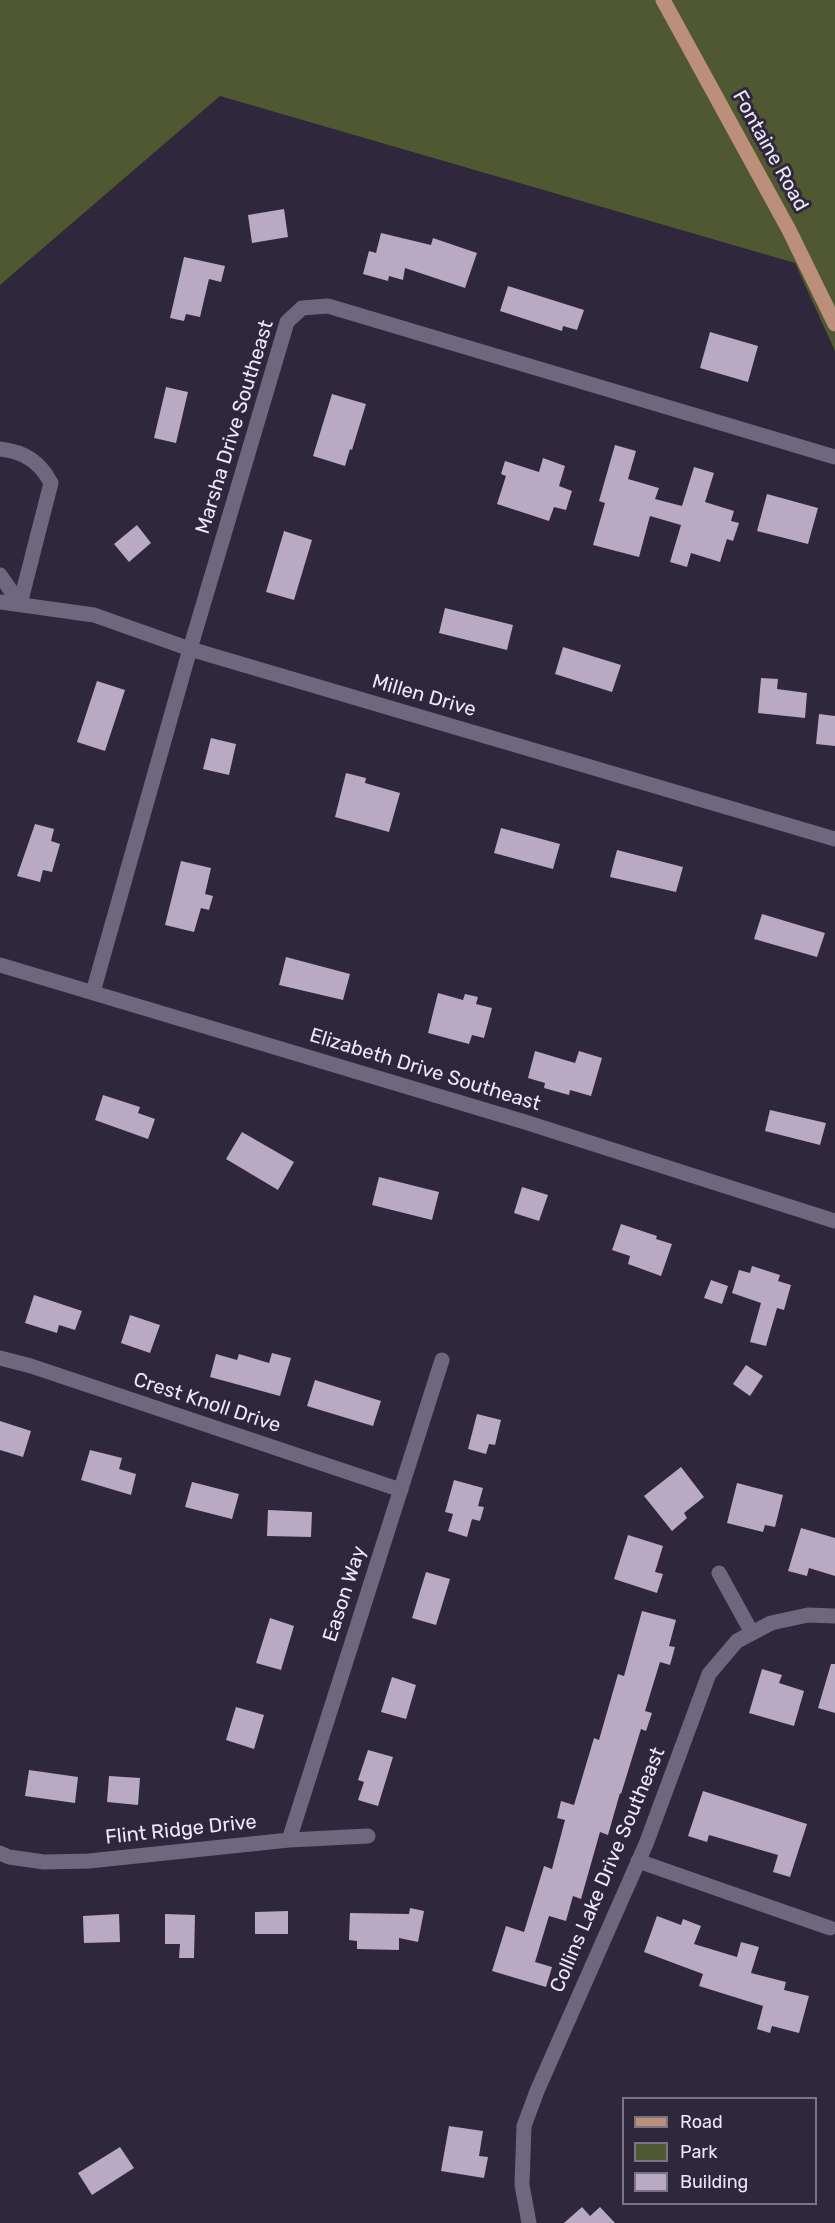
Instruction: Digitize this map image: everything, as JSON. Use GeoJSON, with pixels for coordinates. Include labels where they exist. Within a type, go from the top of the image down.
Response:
{"type":"FeatureCollection","features":[{"type":"Feature","properties":{"kind":"main road","name":"Fontaine Road"},"geometry":{"type":"LineString","coordinates":[[663,0],[789,230],[835,324]]}},
{"type":"Feature","properties":{"kind":"street","name":"Marsha Drive Southeast"},"geometry":{"type":"LineString","coordinates":[[93,992],[190,649],[287,322],[302,308],[328,306],[835,457]]}},
{"type":"Feature","properties":{"kind":"street"},"geometry":{"type":"LineString","coordinates":[[0,449],[27,456],[43,468],[51,483],[20,604]]}},
{"type":"Feature","properties":{"kind":"street"},"geometry":{"type":"LineString","coordinates":[[0,575],[20,604]]}},
{"type":"Feature","properties":{"kind":"street","name":"Millen Drive"},"geometry":{"type":"LineString","coordinates":[[0,602],[94,615],[190,649],[835,839]]}},
{"type":"Feature","properties":{"kind":"street","name":"Elizabeth Drive Southeast"},"geometry":{"type":"LineString","coordinates":[[0,965],[525,1122],[835,1221]]}},
{"type":"Feature","properties":{"kind":"street","name":"Crest Knoll Drive"},"geometry":{"type":"LineString","coordinates":[[0,1358],[31,1366],[401,1490]]}},
{"type":"Feature","properties":{"kind":"street","name":"Eason Way"},"geometry":{"type":"LineString","coordinates":[[289,1840],[442,1360]]}},
{"type":"Feature","properties":{"kind":"street"},"geometry":{"type":"LineString","coordinates":[[719,1573],[752,1633]]}},
{"type":"Feature","properties":{"kind":"street","name":"Collins Lake Drive Southeast"},"geometry":{"type":"LineString","coordinates":[[529,2223],[522,2185],[524,2126],[537,2091],[638,1861],[709,1674],[738,1641],[771,1623],[808,1615],[835,1616]]}},
{"type":"Feature","properties":{"kind":"street","name":"Flint Ridge Drive"},"geometry":{"type":"LineString","coordinates":[[0,1853],[9,1857],[44,1862],[89,1861],[289,1840],[368,1836]]}},
{"type":"Feature","properties":{"kind":"street"},"geometry":{"type":"LineString","coordinates":[[638,1861],[830,1928]]}},
{"type":"Feature","properties":{"kind":"green space"},"geometry":{"type":"Polygon","coordinates":[[[0,0],[835,0],[835,351],[795,263],[220,96],[0,285],[0,0]]]}},
{"type":"Feature","properties":{"kind":"building"},"geometry":{"type":"Polygon","coordinates":[[[284,209],[288,237],[252,243],[248,215],[284,209]]]}},
{"type":"Feature","properties":{"kind":"building"},"geometry":{"type":"Polygon","coordinates":[[[381,233],[431,245],[433,238],[477,253],[465,288],[405,268],[403,280],[389,276],[388,281],[363,274],[369,251],[376,253],[381,233]]]}},
{"type":"Feature","properties":{"kind":"building"},"geometry":{"type":"Polygon","coordinates":[[[184,257],[225,266],[221,282],[209,279],[200,317],[186,314],[184,321],[170,318],[184,257]]]}},
{"type":"Feature","properties":{"kind":"building"},"geometry":{"type":"Polygon","coordinates":[[[508,286],[584,310],[577,330],[563,326],[562,331],[500,311],[508,286]]]}},
{"type":"Feature","properties":{"kind":"building"},"geometry":{"type":"Polygon","coordinates":[[[710,332],[758,346],[748,382],[700,368],[710,332]]]}},
{"type":"Feature","properties":{"kind":"building"},"geometry":{"type":"Polygon","coordinates":[[[166,387],[188,392],[176,443],[154,438],[166,387]]]}},
{"type":"Feature","properties":{"kind":"building"},"geometry":{"type":"Polygon","coordinates":[[[332,394],[366,404],[345,466],[313,456],[332,394]]]}},
{"type":"Feature","properties":{"kind":"building"},"geometry":{"type":"Polygon","coordinates":[[[615,445],[636,451],[628,479],[659,488],[655,499],[682,506],[694,467],[714,473],[705,502],[734,511],[731,521],[739,523],[733,541],[727,539],[720,562],[691,553],[687,567],[670,562],[681,525],[650,516],[639,557],[593,545],[605,503],[599,501],[615,445]]]}},
{"type":"Feature","properties":{"kind":"building"},"geometry":{"type":"Polygon","coordinates":[[[543,458],[565,466],[559,486],[572,491],[566,510],[554,507],[549,521],[497,504],[506,476],[501,474],[505,461],[539,472],[543,458]]]}},
{"type":"Feature","properties":{"kind":"building"},"geometry":{"type":"Polygon","coordinates":[[[767,494],[818,508],[808,544],[757,531],[767,494]]]}},
{"type":"Feature","properties":{"kind":"building"},"geometry":{"type":"Polygon","coordinates":[[[137,525],[151,543],[129,562],[114,544],[137,525]]]}},
{"type":"Feature","properties":{"kind":"building"},"geometry":{"type":"Polygon","coordinates":[[[284,531],[312,540],[294,600],[266,592],[284,531]]]}},
{"type":"Feature","properties":{"kind":"building"},"geometry":{"type":"Polygon","coordinates":[[[445,608],[513,625],[507,650],[439,633],[445,608]]]}},
{"type":"Feature","properties":{"kind":"building"},"geometry":{"type":"Polygon","coordinates":[[[563,647],[621,665],[612,692],[555,674],[563,647]]]}},
{"type":"Feature","properties":{"kind":"building"},"geometry":{"type":"Polygon","coordinates":[[[761,678],[778,679],[777,689],[807,693],[805,718],[758,713],[761,678]]]}},
{"type":"Feature","properties":{"kind":"building"},"geometry":{"type":"Polygon","coordinates":[[[97,681],[125,690],[105,751],[77,742],[97,681]]]}},
{"type":"Feature","properties":{"kind":"building"},"geometry":{"type":"Polygon","coordinates":[[[819,714],[835,716],[835,746],[816,744],[819,714]]]}},
{"type":"Feature","properties":{"kind":"building"},"geometry":{"type":"Polygon","coordinates":[[[211,738],[236,744],[229,775],[203,769],[211,738]]]}},
{"type":"Feature","properties":{"kind":"building"},"geometry":{"type":"Polygon","coordinates":[[[346,773],[366,778],[365,783],[400,793],[389,832],[335,817],[346,773]]]}},
{"type":"Feature","properties":{"kind":"building"},"geometry":{"type":"Polygon","coordinates":[[[35,824],[54,829],[51,841],[60,844],[52,872],[43,870],[40,882],[17,876],[35,824]]]}},
{"type":"Feature","properties":{"kind":"building"},"geometry":{"type":"Polygon","coordinates":[[[501,828],[560,844],[553,869],[494,853],[501,828]]]}},
{"type":"Feature","properties":{"kind":"building"},"geometry":{"type":"Polygon","coordinates":[[[617,850],[683,867],[676,892],[610,877],[617,850]]]}},
{"type":"Feature","properties":{"kind":"building"},"geometry":{"type":"Polygon","coordinates":[[[181,861],[211,868],[205,894],[213,896],[209,910],[201,908],[194,932],[165,925],[181,861]]]}},
{"type":"Feature","properties":{"kind":"building"},"geometry":{"type":"Polygon","coordinates":[[[762,914],[825,933],[817,957],[754,939],[762,914]]]}},
{"type":"Feature","properties":{"kind":"building"},"geometry":{"type":"Polygon","coordinates":[[[286,957],[350,974],[343,1000],[279,985],[286,957]]]}},
{"type":"Feature","properties":{"kind":"building"},"geometry":{"type":"Polygon","coordinates":[[[438,993],[463,1000],[465,994],[478,997],[476,1004],[492,1008],[484,1038],[472,1035],[469,1044],[428,1033],[438,993]]]}},
{"type":"Feature","properties":{"kind":"building"},"geometry":{"type":"Polygon","coordinates":[[[535,1051],[575,1063],[579,1051],[602,1058],[591,1096],[570,1090],[569,1095],[544,1088],[545,1083],[528,1078],[535,1051]]]}},
{"type":"Feature","properties":{"kind":"building"},"geometry":{"type":"Polygon","coordinates":[[[103,1095],[140,1107],[138,1113],[155,1119],[148,1139],[95,1120],[103,1095]]]}},
{"type":"Feature","properties":{"kind":"building"},"geometry":{"type":"Polygon","coordinates":[[[770,1110],[826,1123],[820,1145],[765,1131],[770,1110]]]}},
{"type":"Feature","properties":{"kind":"building"},"geometry":{"type":"Polygon","coordinates":[[[242,1132],[294,1162],[278,1190],[226,1159],[242,1132]]]}},
{"type":"Feature","properties":{"kind":"building"},"geometry":{"type":"Polygon","coordinates":[[[379,1177],[439,1192],[432,1220],[372,1205],[379,1177]]]}},
{"type":"Feature","properties":{"kind":"building"},"geometry":{"type":"Polygon","coordinates":[[[522,1187],[548,1195],[539,1221],[514,1213],[522,1187]]]}},
{"type":"Feature","properties":{"kind":"building"},"geometry":{"type":"Polygon","coordinates":[[[621,1224],[657,1236],[656,1239],[672,1244],[661,1276],[628,1264],[630,1256],[612,1250],[621,1224]]]}},
{"type":"Feature","properties":{"kind":"building"},"geometry":{"type":"Polygon","coordinates":[[[752,1266],[780,1275],[778,1281],[791,1285],[784,1310],[777,1308],[766,1346],[750,1342],[761,1303],[732,1293],[739,1270],[750,1273],[752,1266]]]}},
{"type":"Feature","properties":{"kind":"building"},"geometry":{"type":"Polygon","coordinates":[[[711,1280],[728,1286],[722,1304],[704,1298],[711,1280]]]}},
{"type":"Feature","properties":{"kind":"building"},"geometry":{"type":"Polygon","coordinates":[[[34,1295],[82,1311],[75,1330],[59,1325],[57,1333],[25,1323],[34,1295]]]}},
{"type":"Feature","properties":{"kind":"building"},"geometry":{"type":"Polygon","coordinates":[[[130,1315],[160,1325],[150,1353],[121,1343],[130,1315]]]}},
{"type":"Feature","properties":{"kind":"building"},"geometry":{"type":"Polygon","coordinates":[[[272,1353],[291,1358],[280,1396],[210,1377],[216,1354],[237,1360],[239,1354],[269,1363],[272,1353]]]}},
{"type":"Feature","properties":{"kind":"building"},"geometry":{"type":"Polygon","coordinates":[[[746,1365],[763,1376],[750,1396],[733,1384],[746,1365]]]}},
{"type":"Feature","properties":{"kind":"building"},"geometry":{"type":"Polygon","coordinates":[[[315,1380],[381,1401],[373,1426],[307,1406],[315,1380]]]}},
{"type":"Feature","properties":{"kind":"building"},"geometry":{"type":"Polygon","coordinates":[[[477,1414],[501,1420],[495,1445],[489,1444],[486,1454],[468,1449],[477,1414]]]}},
{"type":"Feature","properties":{"kind":"building"},"geometry":{"type":"Polygon","coordinates":[[[0,1421],[31,1431],[23,1457],[0,1450],[0,1421]]]}},
{"type":"Feature","properties":{"kind":"building"},"geometry":{"type":"Polygon","coordinates":[[[90,1450],[122,1458],[119,1469],[136,1474],[131,1495],[81,1480],[90,1450]]]}},
{"type":"Feature","properties":{"kind":"building"},"geometry":{"type":"Polygon","coordinates":[[[681,1467],[704,1497],[684,1513],[687,1518],[672,1531],[644,1496],[681,1467]]]}},
{"type":"Feature","properties":{"kind":"building"},"geometry":{"type":"Polygon","coordinates":[[[454,1480],[483,1488],[478,1506],[484,1507],[480,1521],[472,1519],[467,1537],[448,1531],[453,1514],[445,1512],[454,1480]]]}},
{"type":"Feature","properties":{"kind":"building"},"geometry":{"type":"Polygon","coordinates":[[[192,1482],[239,1494],[232,1519],[185,1507],[192,1482]]]}},
{"type":"Feature","properties":{"kind":"building"},"geometry":{"type":"Polygon","coordinates":[[[737,1483],[783,1495],[775,1527],[765,1525],[763,1532],[727,1523],[737,1483]]]}},
{"type":"Feature","properties":{"kind":"building"},"geometry":{"type":"Polygon","coordinates":[[[268,1510],[312,1512],[311,1537],[267,1536],[268,1510]]]}},
{"type":"Feature","properties":{"kind":"building"},"geometry":{"type":"Polygon","coordinates":[[[801,1528],[835,1538],[835,1576],[809,1568],[807,1576],[788,1571],[801,1528]]]}},
{"type":"Feature","properties":{"kind":"building"},"geometry":{"type":"Polygon","coordinates":[[[628,1535],[663,1546],[655,1572],[663,1574],[657,1593],[614,1579],[628,1535]]]}},
{"type":"Feature","properties":{"kind":"building"},"geometry":{"type":"Polygon","coordinates":[[[426,1572],[450,1579],[436,1625],[412,1618],[426,1572]]]}},
{"type":"Feature","properties":{"kind":"building"},"geometry":{"type":"Polygon","coordinates":[[[642,1611],[676,1620],[669,1646],[675,1647],[670,1665],[660,1662],[645,1711],[652,1713],[646,1731],[641,1729],[608,1835],[600,1832],[581,1899],[573,1896],[566,1921],[549,1916],[535,1962],[552,1967],[546,1987],[492,1971],[506,1926],[524,1932],[544,1866],[552,1869],[565,1820],[557,1818],[561,1801],[574,1805],[594,1738],[599,1740],[618,1674],[624,1676],[642,1611]]]}},
{"type":"Feature","properties":{"kind":"building"},"geometry":{"type":"Polygon","coordinates":[[[270,1618],[294,1626],[281,1670],[256,1663],[270,1618]]]}},
{"type":"Feature","properties":{"kind":"building"},"geometry":{"type":"Polygon","coordinates":[[[831,1664],[835,1664],[835,1713],[818,1708],[831,1664]]]}},
{"type":"Feature","properties":{"kind":"building"},"geometry":{"type":"Polygon","coordinates":[[[762,1669],[782,1675],[779,1683],[804,1691],[794,1726],[749,1713],[762,1669]]]}},
{"type":"Feature","properties":{"kind":"building"},"geometry":{"type":"Polygon","coordinates":[[[392,1677],[416,1685],[406,1719],[381,1712],[392,1677]]]}},
{"type":"Feature","properties":{"kind":"building"},"geometry":{"type":"Polygon","coordinates":[[[236,1707],[264,1715],[254,1749],[226,1740],[236,1707]]]}},
{"type":"Feature","properties":{"kind":"building"},"geometry":{"type":"Polygon","coordinates":[[[368,1750],[393,1757],[378,1806],[358,1800],[364,1782],[358,1780],[368,1750]]]}},
{"type":"Feature","properties":{"kind":"building"},"geometry":{"type":"Polygon","coordinates":[[[29,1770],[78,1777],[75,1803],[25,1796],[29,1770]]]}},
{"type":"Feature","properties":{"kind":"building"},"geometry":{"type":"Polygon","coordinates":[[[109,1776],[140,1778],[138,1805],[107,1802],[109,1776]]]}},
{"type":"Feature","properties":{"kind":"building"},"geometry":{"type":"Polygon","coordinates":[[[703,1791],[807,1824],[790,1877],[773,1872],[778,1855],[709,1835],[707,1842],[688,1836],[703,1791]]]}},
{"type":"Feature","properties":{"kind":"building"},"geometry":{"type":"Polygon","coordinates":[[[410,1908],[424,1911],[418,1942],[399,1938],[399,1950],[357,1949],[357,1941],[349,1940],[350,1913],[409,1914],[410,1908]]]}},
{"type":"Feature","properties":{"kind":"building"},"geometry":{"type":"Polygon","coordinates":[[[288,1911],[288,1934],[255,1934],[255,1912],[288,1911]]]}},
{"type":"Feature","properties":{"kind":"building"},"geometry":{"type":"Polygon","coordinates":[[[119,1914],[120,1942],[84,1943],[83,1916],[119,1914]]]}},
{"type":"Feature","properties":{"kind":"building"},"geometry":{"type":"Polygon","coordinates":[[[165,1914],[195,1915],[194,1958],[179,1958],[180,1944],[165,1944],[165,1914]]]}},
{"type":"Feature","properties":{"kind":"building"},"geometry":{"type":"Polygon","coordinates":[[[657,1916],[681,1925],[683,1919],[701,1926],[694,1944],[737,1957],[741,1942],[759,1947],[751,1973],[786,1982],[784,1990],[809,1996],[799,2033],[772,2026],[770,2033],[757,2029],[763,2006],[699,1986],[703,1974],[644,1952],[657,1916]]]}},
{"type":"Feature","properties":{"kind":"building"},"geometry":{"type":"Polygon","coordinates":[[[449,2126],[483,2131],[479,2156],[488,2157],[484,2178],[441,2171],[449,2126]]]}},
{"type":"Feature","properties":{"kind":"building"},"geometry":{"type":"Polygon","coordinates":[[[120,2147],[134,2168],[92,2195],[78,2173],[120,2147]]]}},
{"type":"Feature","properties":{"kind":"building"},"geometry":{"type":"Polygon","coordinates":[[[582,2207],[590,2216],[600,2207],[615,2223],[564,2223],[582,2207]]]}}]}
